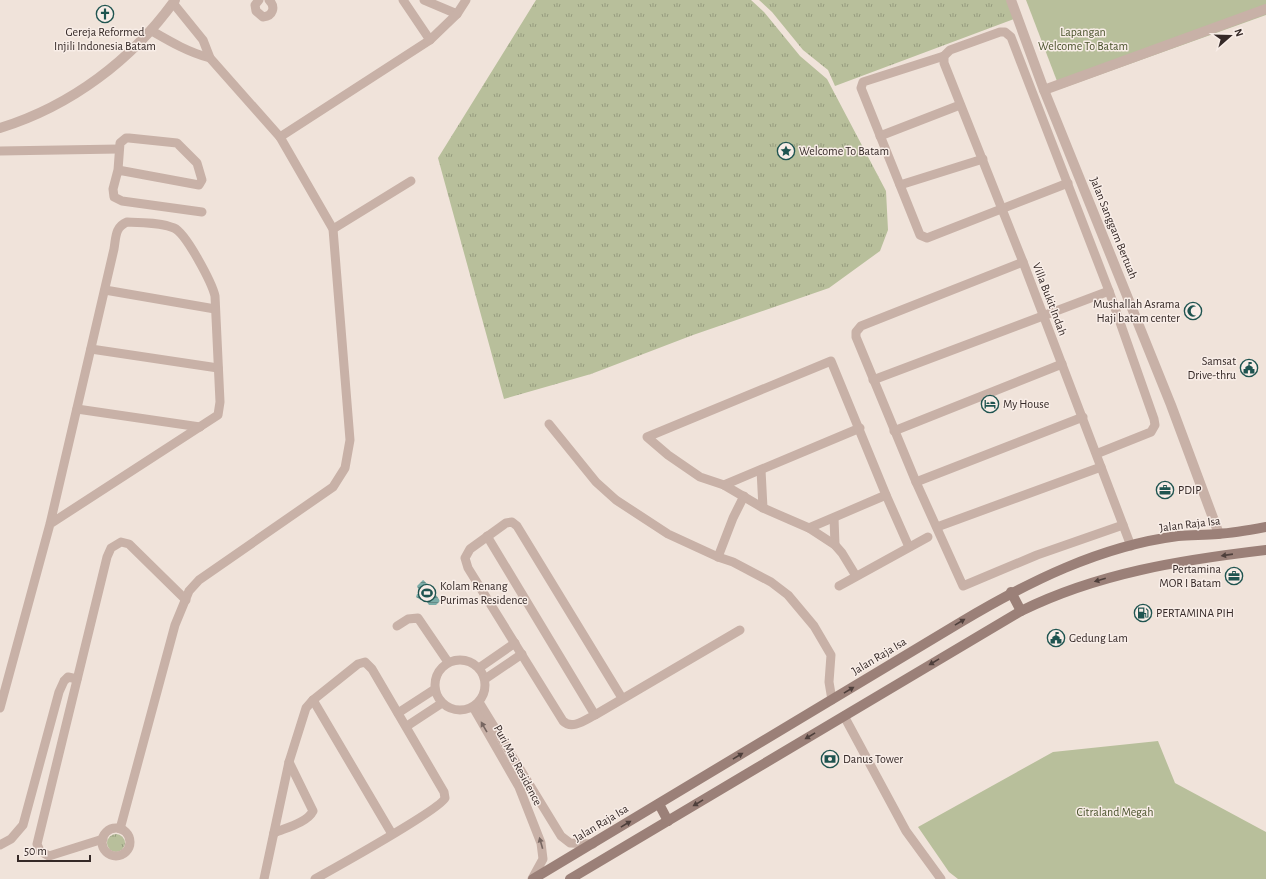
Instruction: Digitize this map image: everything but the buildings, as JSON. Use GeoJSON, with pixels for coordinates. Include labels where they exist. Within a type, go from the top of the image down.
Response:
{"type":"FeatureCollection","features":[{"type":"Feature","properties":{"kind":"main road","name":"Jalan Raja Isa"},"geometry":{"type":"LineString","coordinates":[[532,879],[593,844],[1012,592],[1066,567],[1131,546],[1178,536],[1219,534],[1266,527]]}},
{"type":"Feature","properties":{"kind":"main road"},"geometry":{"type":"LineString","coordinates":[[570,879],[1021,611],[1068,590],[1125,572],[1187,561],[1266,550]]}},
{"type":"Feature","properties":{"kind":"main road"},"geometry":{"type":"LineString","coordinates":[[1012,592],[1021,611]]}},
{"type":"Feature","properties":{"kind":"main road"},"geometry":{"type":"LineString","coordinates":[[659,804],[668,821]]}},
{"type":"Feature","properties":{"kind":"street"},"geometry":{"type":"LineString","coordinates":[[259,0],[255,5],[256,11],[263,17],[269,16],[273,11],[273,5],[270,0]]}},
{"type":"Feature","properties":{"kind":"street"},"geometry":{"type":"LineString","coordinates":[[403,0],[430,40]]}},
{"type":"Feature","properties":{"kind":"street"},"geometry":{"type":"LineString","coordinates":[[424,0],[457,14]]}},
{"type":"Feature","properties":{"kind":"street"},"geometry":{"type":"LineString","coordinates":[[280,137],[430,40],[457,14],[466,0]]}},
{"type":"Feature","properties":{"kind":"street","name":"Jalan Sanggam Bertuah"},"geometry":{"type":"LineString","coordinates":[[1011,0],[1044,90],[1171,405],[1219,534]]}},
{"type":"Feature","properties":{"kind":"street"},"geometry":{"type":"LineString","coordinates":[[0,128],[44,111],[74,95],[124,59],[152,31],[174,2],[200,36],[210,58],[280,137],[333,229],[350,440],[345,468],[333,487],[199,580],[189,591],[175,625],[120,829]]}},
{"type":"Feature","properties":{"kind":"street"},"geometry":{"type":"LineString","coordinates":[[1044,90],[1266,9]]}},
{"type":"Feature","properties":{"kind":"street"},"geometry":{"type":"LineString","coordinates":[[152,31],[184,49],[210,58]]}},
{"type":"Feature","properties":{"kind":"street"},"geometry":{"type":"LineString","coordinates":[[1068,182],[926,238],[923,237],[920,235],[862,94],[861,88],[864,82],[944,59],[950,50],[1000,32],[1010,34],[1068,182],[1109,291],[1154,419],[1154,425],[1151,432],[1096,454]]}},
{"type":"Feature","properties":{"kind":"street","name":"Villa Bukit Indah"},"geometry":{"type":"LineString","coordinates":[[944,59],[960,105],[983,159],[1001,209],[1023,262],[1131,546]]}},
{"type":"Feature","properties":{"kind":"street"},"geometry":{"type":"LineString","coordinates":[[880,136],[960,105]]}},
{"type":"Feature","properties":{"kind":"street"},"geometry":{"type":"LineString","coordinates":[[118,170],[199,185],[202,180],[197,163],[177,143],[173,141],[126,138],[120,143],[118,170],[113,193],[117,200],[202,212]]}},
{"type":"Feature","properties":{"kind":"street"},"geometry":{"type":"LineString","coordinates":[[0,151],[119,149]]}},
{"type":"Feature","properties":{"kind":"street"},"geometry":{"type":"LineString","coordinates":[[900,185],[983,159]]}},
{"type":"Feature","properties":{"kind":"street"},"geometry":{"type":"LineString","coordinates":[[333,229],[411,181]]}},
{"type":"Feature","properties":{"kind":"street"},"geometry":{"type":"LineString","coordinates":[[0,708],[4,680],[50,524],[105,290],[117,230],[121,224],[127,222],[175,228],[182,234],[209,280],[215,296],[220,410],[216,417],[50,524]]}},
{"type":"Feature","properties":{"kind":"street"},"geometry":{"type":"LineString","coordinates":[[1023,262],[861,326],[856,332],[856,337],[894,431],[963,586],[1037,555],[1124,525]]}},
{"type":"Feature","properties":{"kind":"street"},"geometry":{"type":"LineString","coordinates":[[105,290],[215,309]]}},
{"type":"Feature","properties":{"kind":"street"},"geometry":{"type":"LineString","coordinates":[[873,380],[1109,291]]}},
{"type":"Feature","properties":{"kind":"street"},"geometry":{"type":"LineString","coordinates":[[91,349],[218,368]]}},
{"type":"Feature","properties":{"kind":"street"},"geometry":{"type":"LineString","coordinates":[[856,576],[842,553],[835,545],[809,528],[763,508],[724,485],[700,477],[668,455],[647,437],[831,361],[909,547]]}},
{"type":"Feature","properties":{"kind":"street"},"geometry":{"type":"LineString","coordinates":[[894,431],[1062,364]]}},
{"type":"Feature","properties":{"kind":"street"},"geometry":{"type":"LineString","coordinates":[[77,409],[200,427]]}},
{"type":"Feature","properties":{"kind":"street"},"geometry":{"type":"LineString","coordinates":[[916,482],[1083,418]]}},
{"type":"Feature","properties":{"kind":"street"},"geometry":{"type":"LineString","coordinates":[[549,424],[596,482],[616,500],[668,534],[718,557],[733,562],[771,582],[788,595],[809,620],[831,655],[829,682],[832,700]]}},
{"type":"Feature","properties":{"kind":"street"},"geometry":{"type":"LineString","coordinates":[[724,485],[860,428]]}},
{"type":"Feature","properties":{"kind":"street"},"geometry":{"type":"LineString","coordinates":[[937,527],[1101,467]]}},
{"type":"Feature","properties":{"kind":"street"},"geometry":{"type":"LineString","coordinates":[[761,470],[763,508]]}},
{"type":"Feature","properties":{"kind":"street"},"geometry":{"type":"LineString","coordinates":[[809,528],[886,495]]}},
{"type":"Feature","properties":{"kind":"street"},"geometry":{"type":"LineString","coordinates":[[718,557],[733,518],[744,496]]}},
{"type":"Feature","properties":{"kind":"street"},"geometry":{"type":"LineString","coordinates":[[834,518],[835,545]]}},
{"type":"Feature","properties":{"kind":"street"},"geometry":{"type":"LineString","coordinates":[[622,698],[517,526],[512,522],[506,523],[470,549],[465,558],[468,568],[566,724],[574,725],[595,715],[740,630]]}},
{"type":"Feature","properties":{"kind":"street"},"geometry":{"type":"LineString","coordinates":[[487,536],[595,715]]}},
{"type":"Feature","properties":{"kind":"street"},"geometry":{"type":"LineString","coordinates":[[839,586],[928,537]]}},
{"type":"Feature","properties":{"kind":"street"},"geometry":{"type":"LineString","coordinates":[[103,839],[103,848],[113,856],[122,855],[129,848],[130,843],[127,834],[120,829],[111,830],[103,839],[48,856],[40,851],[37,844],[107,557],[115,545],[121,542],[129,544],[186,600]]}},
{"type":"Feature","properties":{"kind":"street"},"geometry":{"type":"LineString","coordinates":[[397,626],[408,619],[418,618],[448,662]]}},
{"type":"Feature","properties":{"kind":"street"},"geometry":{"type":"LineString","coordinates":[[479,668],[515,643]]}},
{"type":"Feature","properties":{"kind":"street"},"geometry":{"type":"LineString","coordinates":[[485,679],[522,654]]}},
{"type":"Feature","properties":{"kind":"street"},"geometry":{"type":"LineString","coordinates":[[464,660],[479,668],[485,679],[485,691],[476,705],[466,710],[453,710],[442,703],[435,689],[435,678],[440,669],[448,662],[464,660]]}},
{"type":"Feature","properties":{"kind":"street"},"geometry":{"type":"LineString","coordinates":[[264,879],[290,762],[304,713],[313,700],[362,662],[368,664],[372,669],[444,792],[445,798],[439,805],[315,879]]}},
{"type":"Feature","properties":{"kind":"street"},"geometry":{"type":"LineString","coordinates":[[0,845],[11,839],[22,825],[59,692],[64,681],[68,677],[77,679]]}},
{"type":"Feature","properties":{"kind":"street"},"geometry":{"type":"LineString","coordinates":[[398,713],[435,689]]}},
{"type":"Feature","properties":{"kind":"street"},"geometry":{"type":"LineString","coordinates":[[313,700],[392,834]]}},
{"type":"Feature","properties":{"kind":"street"},"geometry":{"type":"LineString","coordinates":[[406,726],[442,703]]}},
{"type":"Feature","properties":{"kind":"street","name":"Puri Mas Residence"},"geometry":{"type":"LineString","coordinates":[[476,705],[561,836],[570,843],[593,844]]}},
{"type":"Feature","properties":{"kind":"street","name":"Puri Mas Residence"},"geometry":{"type":"LineString","coordinates":[[476,705],[519,787],[541,843],[543,859],[532,879]]}},
{"type":"Feature","properties":{"kind":"street"},"geometry":{"type":"LineString","coordinates":[[844,716],[906,831],[941,879]]}},
{"type":"Feature","properties":{"kind":"street"},"geometry":{"type":"LineString","coordinates":[[274,833],[302,821],[311,815],[313,811],[290,762]]}},
{"type":"Feature","properties":{"kind":"green space"},"geometry":{"type":"Polygon","coordinates":[[[536,0],[751,0],[764,12],[800,56],[827,79],[886,191],[888,230],[880,251],[829,288],[693,335],[591,374],[504,399],[438,158],[536,0]]]}},
{"type":"Feature","properties":{"kind":"green space"},"geometry":{"type":"Polygon","coordinates":[[[759,0],[1007,0],[1014,19],[835,86],[828,70],[803,50],[772,12],[759,0]]]}},
{"type":"Feature","properties":{"kind":"green space","name":"Lapangan Welcome To Batam"},"geometry":{"type":"Polygon","coordinates":[[[1026,0],[1266,0],[1266,15],[1060,89],[1026,0]]]}},
{"type":"Feature","properties":{"kind":"green space","name":"Citraland Megah"},"geometry":{"type":"Polygon","coordinates":[[[1158,741],[1175,783],[1266,832],[1266,879],[958,879],[949,872],[918,827],[1053,752],[1158,741]]]}},
{"type":"Feature","properties":{"kind":"green space"},"geometry":{"type":"Polygon","coordinates":[[[116,834],[122,837],[125,843],[122,849],[116,852],[110,849],[107,843],[110,837],[116,834]]]}},
{"type":"Feature","properties":{"kind":"water","name":"Kolam Renang Purimas Residence"},"geometry":{"type":"Polygon","coordinates":[[[423,580],[440,601],[436,605],[429,605],[423,596],[421,600],[416,597],[417,594],[422,594],[417,586],[423,580]]]}},
{"type":"Feature","properties":{"kind":"place","name":"Gereja Reformed Injili Indonesia Batam"},"geometry":{"type":"Point","coordinates":[105,14]}},
{"type":"Feature","properties":{"kind":"place","name":"Welcome To Batam"},"geometry":{"type":"Point","coordinates":[786,151]}},
{"type":"Feature","properties":{"kind":"place","name":"Mushallah Asrama Haji batam center"},"geometry":{"type":"Point","coordinates":[1193,311]}},
{"type":"Feature","properties":{"kind":"place","name":"Samsat Drive-thru"},"geometry":{"type":"Point","coordinates":[1249,368]}},
{"type":"Feature","properties":{"kind":"place","name":"My House"},"geometry":{"type":"Point","coordinates":[990,404]}},
{"type":"Feature","properties":{"kind":"place","name":"PDIP"},"geometry":{"type":"Point","coordinates":[1165,490]}},
{"type":"Feature","properties":{"kind":"place","name":"Pertamina MOR I Batam"},"geometry":{"type":"Point","coordinates":[1234,576]}},
{"type":"Feature","properties":{"kind":"place","name":"Kolam Renang Purimas Residence"},"geometry":{"type":"Point","coordinates":[427,593]}},
{"type":"Feature","properties":{"kind":"place","name":"PERTAMINA PIH"},"geometry":{"type":"Point","coordinates":[1143,613]}},
{"type":"Feature","properties":{"kind":"place","name":"Gedung Lam"},"geometry":{"type":"Point","coordinates":[1056,638]}},
{"type":"Feature","properties":{"kind":"place","name":"Danus Tower"},"geometry":{"type":"Point","coordinates":[830,759]}}]}
